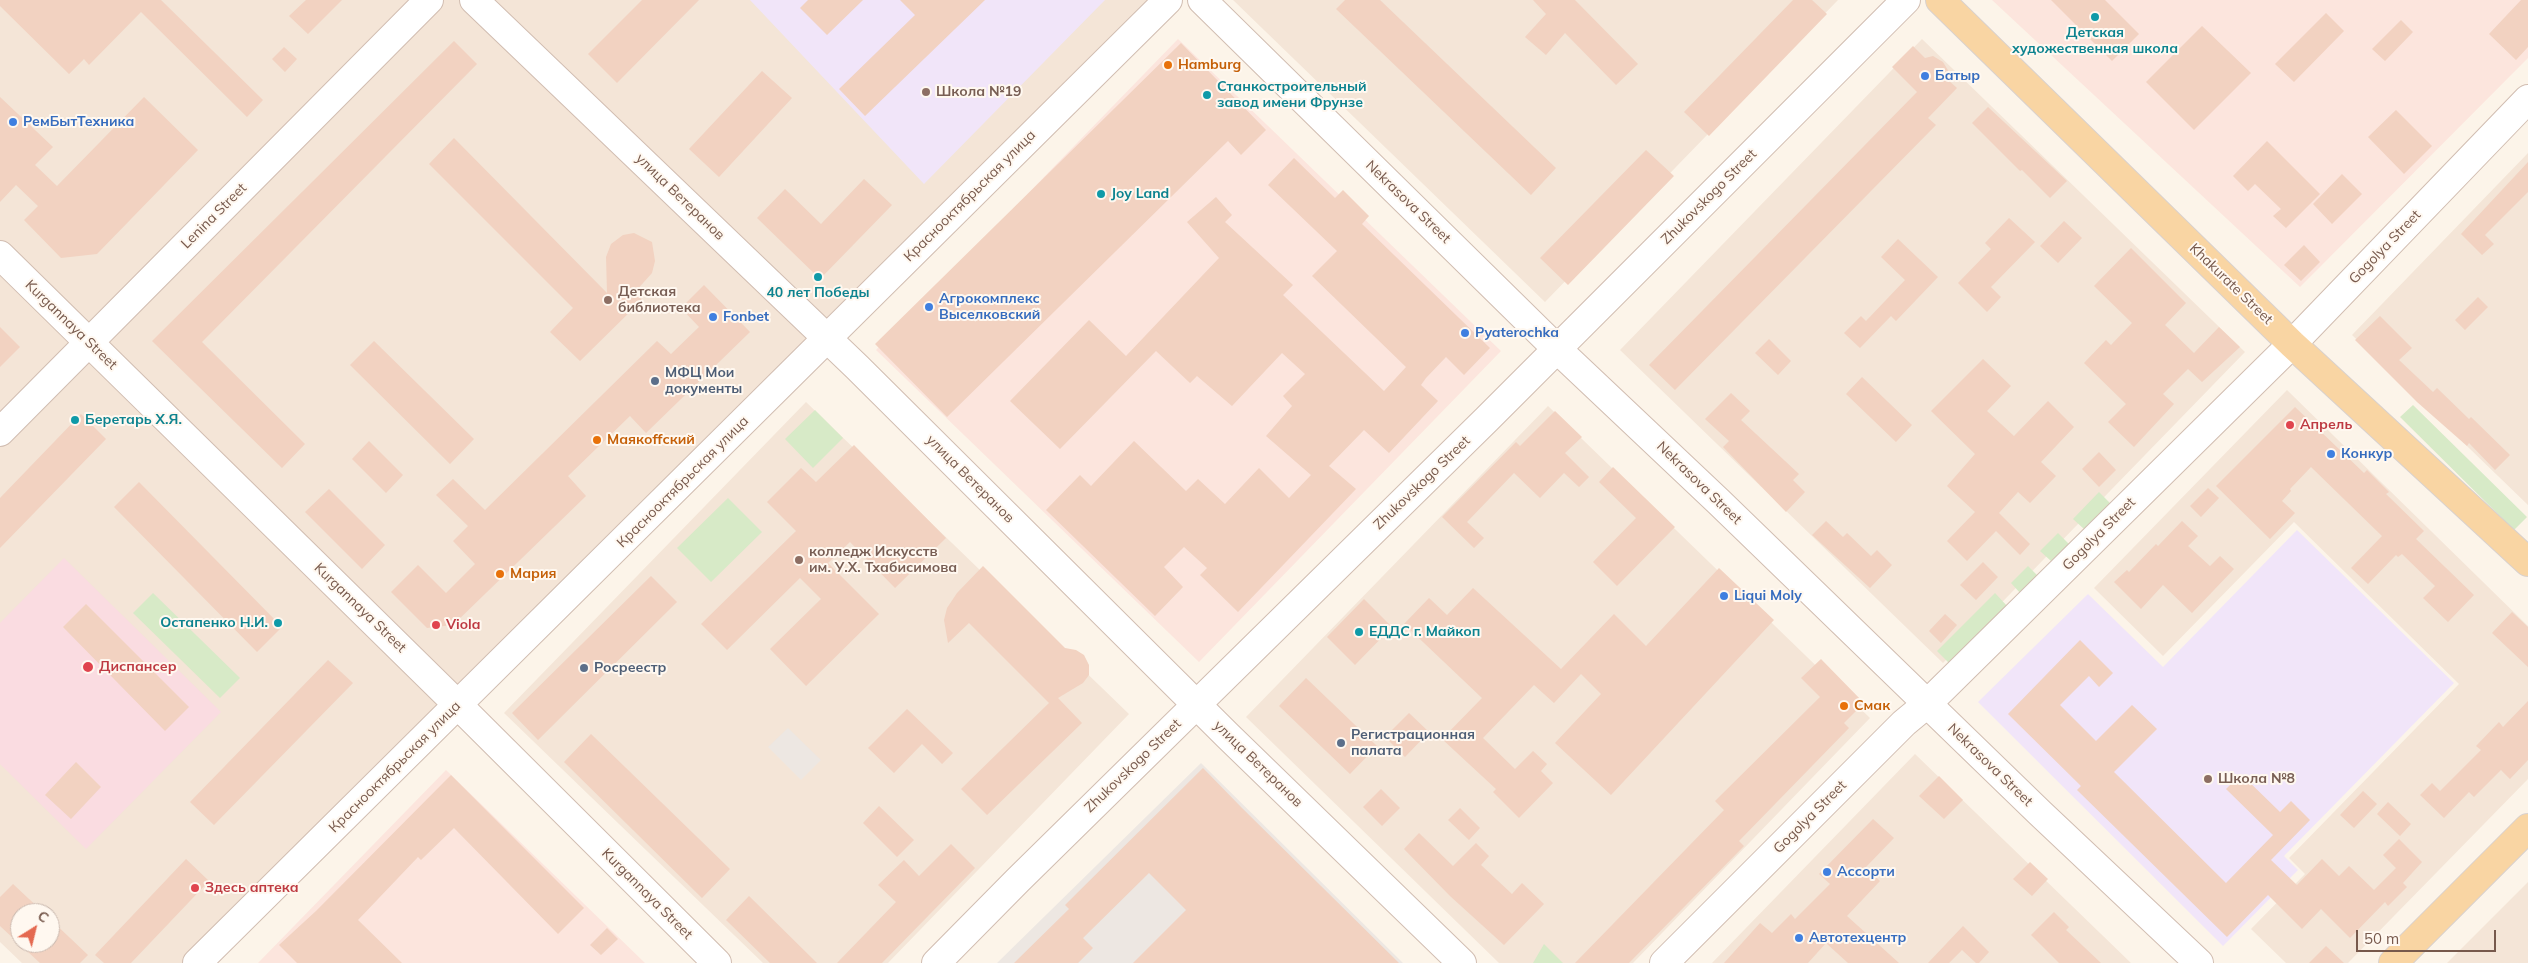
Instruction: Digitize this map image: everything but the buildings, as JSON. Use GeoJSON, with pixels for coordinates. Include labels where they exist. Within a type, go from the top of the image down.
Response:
{"type":"FeatureCollection","features":[{"type":"Feature","properties":{"kind":"main road","name":"Khakurate Street"},"geometry":{"type":"LineString","coordinates":[[1940,0],[2292,344],[2528,562]]}},
{"type":"Feature","properties":{"kind":"main road"},"geometry":{"type":"LineString","coordinates":[[2393,963],[2528,828]]}},
{"type":"Feature","properties":{"kind":"street","name":"Lenina Street"},"geometry":{"type":"LineString","coordinates":[[0,432],[429,0]]}},
{"type":"Feature","properties":{"kind":"street","name":"улица Ветеранов"},"geometry":{"type":"LineString","coordinates":[[474,0],[827,338],[1462,963]]}},
{"type":"Feature","properties":{"kind":"street","name":"Краснооктябрьская улица"},"geometry":{"type":"LineString","coordinates":[[197,963],[1168,0]]}},
{"type":"Feature","properties":{"kind":"street","name":"Nekrasova Street"},"geometry":{"type":"LineString","coordinates":[[1202,0],[1557,349],[2199,963]]}},
{"type":"Feature","properties":{"kind":"street","name":"Zhukovskogo Street"},"geometry":{"type":"LineString","coordinates":[[936,963],[1557,349],[1906,0]]}},
{"type":"Feature","properties":{"kind":"street","name":"Gogolya Street"},"geometry":{"type":"LineString","coordinates":[[1664,963],[1904,723],[1927,704],[2292,344],[2528,99]]}},
{"type":"Feature","properties":{"kind":"street","name":"Kurgannaya Street"},"geometry":{"type":"LineString","coordinates":[[0,255],[718,963]]}},
{"type":"Feature","properties":{"kind":"shaded area"},"geometry":{"type":"Polygon","coordinates":[[[0,0],[1168,0],[197,963],[22,963],[12,953],[60,953],[60,903],[10,903],[10,952],[0,942],[0,0]]]}},
{"type":"Feature","properties":{"kind":"shaded area","name":"Школа №19"},"geometry":{"type":"Polygon","coordinates":[[[750,0],[1105,0],[924,184],[750,0]]]}},
{"type":"Feature","properties":{"kind":"shaded area"},"geometry":{"type":"Polygon","coordinates":[[[1233,0],[1838,0],[1545,302],[1233,0]]]}},
{"type":"Feature","properties":{"kind":"shaded area"},"geometry":{"type":"Polygon","coordinates":[[[1992,0],[2528,0],[2528,58],[2300,287],[1992,0]]]}},
{"type":"Feature","properties":{"kind":"shaded area"},"geometry":{"type":"Polygon","coordinates":[[[1178,39],[1501,351],[1199,662],[876,350],[1178,39]]]}},
{"type":"Feature","properties":{"kind":"shaded area"},"geometry":{"type":"Polygon","coordinates":[[[1922,39],[2245,352],[1943,663],[1620,350],[1922,39]]]}},
{"type":"Feature","properties":{"kind":"shaded area"},"geometry":{"type":"Polygon","coordinates":[[[2528,153],[2528,505],[2352,335],[2528,153]]]}},
{"type":"Feature","properties":{"kind":"shaded area"},"geometry":{"type":"Polygon","coordinates":[[[2287,390],[2528,626],[2528,779],[2348,963],[2286,963],[2251,929],[2305,874],[2289,858],[2459,684],[2294,522],[2163,656],[2094,588],[2287,390]]]}},
{"type":"Feature","properties":{"kind":"shaded area"},"geometry":{"type":"Polygon","coordinates":[[[806,402],[1129,714],[888,963],[763,963],[504,713],[806,402]]]}},
{"type":"Feature","properties":{"kind":"shaded area"},"geometry":{"type":"Polygon","coordinates":[[[1548,406],[1870,718],[1633,963],[1499,963],[1246,717],[1548,406]]]}},
{"type":"Feature","properties":{"kind":"shaded area","name":"Школа №8"},"geometry":{"type":"Polygon","coordinates":[[[2297,530],[2454,683],[2284,856],[2298,870],[2223,946],[1978,702],[2088,594],[2163,667],[2297,530]]]}},
{"type":"Feature","properties":{"kind":"shaded area","name":"Диспансер"},"geometry":{"type":"Polygon","coordinates":[[[64,558],[221,712],[86,849],[0,764],[0,623],[64,558]]]}},
{"type":"Feature","properties":{"kind":"shaded area"},"geometry":{"type":"Polygon","coordinates":[[[788,728],[821,760],[801,780],[768,747],[788,728]]]}},
{"type":"Feature","properties":{"kind":"shaded area"},"geometry":{"type":"Polygon","coordinates":[[[1915,754],[2131,963],[1712,963],[1915,754]]]}},
{"type":"Feature","properties":{"kind":"shaded area"},"geometry":{"type":"Polygon","coordinates":[[[1201,763],[1403,963],[997,963],[1201,763]]]}},
{"type":"Feature","properties":{"kind":"shaded area"},"geometry":{"type":"Polygon","coordinates":[[[446,770],[645,963],[258,963],[446,770]]]}},
{"type":"Feature","properties":{"kind":"shaded area"},"geometry":{"type":"Polygon","coordinates":[[[2528,882],[2528,963],[2447,963],[2528,882]]]}},
{"type":"Feature","properties":{"kind":"green space"},"geometry":{"type":"Polygon","coordinates":[[[2413,405],[2527,517],[2514,530],[2400,417],[2413,405]]]}},
{"type":"Feature","properties":{"kind":"green space"},"geometry":{"type":"Polygon","coordinates":[[[815,410],[843,438],[813,468],[785,439],[815,410]]]}},
{"type":"Feature","properties":{"kind":"green space"},"geometry":{"type":"Polygon","coordinates":[[[2099,492],[2110,503],[2084,529],[2073,519],[2099,492]]]}},
{"type":"Feature","properties":{"kind":"green space"},"geometry":{"type":"Polygon","coordinates":[[[728,498],[762,532],[711,582],[677,548],[728,498]]]}},
{"type":"Feature","properties":{"kind":"green space"},"geometry":{"type":"Polygon","coordinates":[[[2058,533],[2069,544],[2051,561],[2040,551],[2058,533]]]}},
{"type":"Feature","properties":{"kind":"green space"},"geometry":{"type":"Polygon","coordinates":[[[2028,566],[2038,576],[2021,594],[2011,583],[2028,566]]]}},
{"type":"Feature","properties":{"kind":"green space"},"geometry":{"type":"Polygon","coordinates":[[[153,593],[240,678],[220,698],[133,613],[153,593]]]}},
{"type":"Feature","properties":{"kind":"green space"},"geometry":{"type":"Polygon","coordinates":[[[1995,593],[2008,607],[1951,665],[1937,651],[1995,593]]]}},
{"type":"Feature","properties":{"kind":"green space"},"geometry":{"type":"Polygon","coordinates":[[[1544,944],[1563,963],[1533,963],[1544,944]]]}},
{"type":"Feature","properties":{"kind":"place","name":"Детская художественная школа"},"geometry":{"type":"Point","coordinates":[2095,17]}},
{"type":"Feature","properties":{"kind":"place","name":"Hamburg"},"geometry":{"type":"Point","coordinates":[1168,65]}},
{"type":"Feature","properties":{"kind":"place","name":"Батыр"},"geometry":{"type":"Point","coordinates":[1925,76]}},
{"type":"Feature","properties":{"kind":"place","name":"Школа №19"},"geometry":{"type":"Point","coordinates":[926,92]}},
{"type":"Feature","properties":{"kind":"place","name":"Станкостроительный завод имени Фрунзе"},"geometry":{"type":"Point","coordinates":[1207,95]}},
{"type":"Feature","properties":{"kind":"place","name":"РемБытТехника"},"geometry":{"type":"Point","coordinates":[13,122]}},
{"type":"Feature","properties":{"kind":"place","name":"Joy Land"},"geometry":{"type":"Point","coordinates":[1101,194]}},
{"type":"Feature","properties":{"kind":"place","name":"40 лет Победы"},"geometry":{"type":"Point","coordinates":[818,277]}},
{"type":"Feature","properties":{"kind":"place","name":"Детская библиотека"},"geometry":{"type":"Point","coordinates":[608,300]}},
{"type":"Feature","properties":{"kind":"place","name":"Агрокомплекс Выселковский"},"geometry":{"type":"Point","coordinates":[929,307]}},
{"type":"Feature","properties":{"kind":"place","name":"Fonbet"},"geometry":{"type":"Point","coordinates":[713,317]}},
{"type":"Feature","properties":{"kind":"place","name":"Pyaterochka"},"geometry":{"type":"Point","coordinates":[1465,333]}},
{"type":"Feature","properties":{"kind":"place","name":"МФЦ Мои документы"},"geometry":{"type":"Point","coordinates":[655,381]}},
{"type":"Feature","properties":{"kind":"place","name":"Беретарь Х.Я."},"geometry":{"type":"Point","coordinates":[75,420]}},
{"type":"Feature","properties":{"kind":"place","name":"Апрель"},"geometry":{"type":"Point","coordinates":[2290,425]}},
{"type":"Feature","properties":{"kind":"place","name":"Маякоffский"},"geometry":{"type":"Point","coordinates":[597,440]}},
{"type":"Feature","properties":{"kind":"place","name":"Конкур"},"geometry":{"type":"Point","coordinates":[2331,454]}},
{"type":"Feature","properties":{"kind":"place","name":"колледж Искусств им. У.Х. Тхабисимова"},"geometry":{"type":"Point","coordinates":[799,560]}},
{"type":"Feature","properties":{"kind":"place","name":"Мария"},"geometry":{"type":"Point","coordinates":[500,574]}},
{"type":"Feature","properties":{"kind":"place","name":"Liqui Moly"},"geometry":{"type":"Point","coordinates":[1724,596]}},
{"type":"Feature","properties":{"kind":"place","name":"Остапенко Н.И."},"geometry":{"type":"Point","coordinates":[278,623]}},
{"type":"Feature","properties":{"kind":"place","name":"Viola"},"geometry":{"type":"Point","coordinates":[436,625]}},
{"type":"Feature","properties":{"kind":"place","name":"ЕДДС г. Майкоп"},"geometry":{"type":"Point","coordinates":[1359,632]}},
{"type":"Feature","properties":{"kind":"place","name":"Диспансер"},"geometry":{"type":"Point","coordinates":[88,667]}},
{"type":"Feature","properties":{"kind":"place","name":"Росреестр"},"geometry":{"type":"Point","coordinates":[584,668]}},
{"type":"Feature","properties":{"kind":"place","name":"Смак"},"geometry":{"type":"Point","coordinates":[1844,706]}},
{"type":"Feature","properties":{"kind":"place","name":"Регистрационная палата"},"geometry":{"type":"Point","coordinates":[1341,743]}},
{"type":"Feature","properties":{"kind":"place","name":"Школа №8"},"geometry":{"type":"Point","coordinates":[2208,779]}},
{"type":"Feature","properties":{"kind":"place","name":"Ассорти"},"geometry":{"type":"Point","coordinates":[1827,872]}},
{"type":"Feature","properties":{"kind":"place","name":"Здесь аптека"},"geometry":{"type":"Point","coordinates":[195,888]}},
{"type":"Feature","properties":{"kind":"place","name":"Автотехцентр"},"geometry":{"type":"Point","coordinates":[1799,938]}}]}
